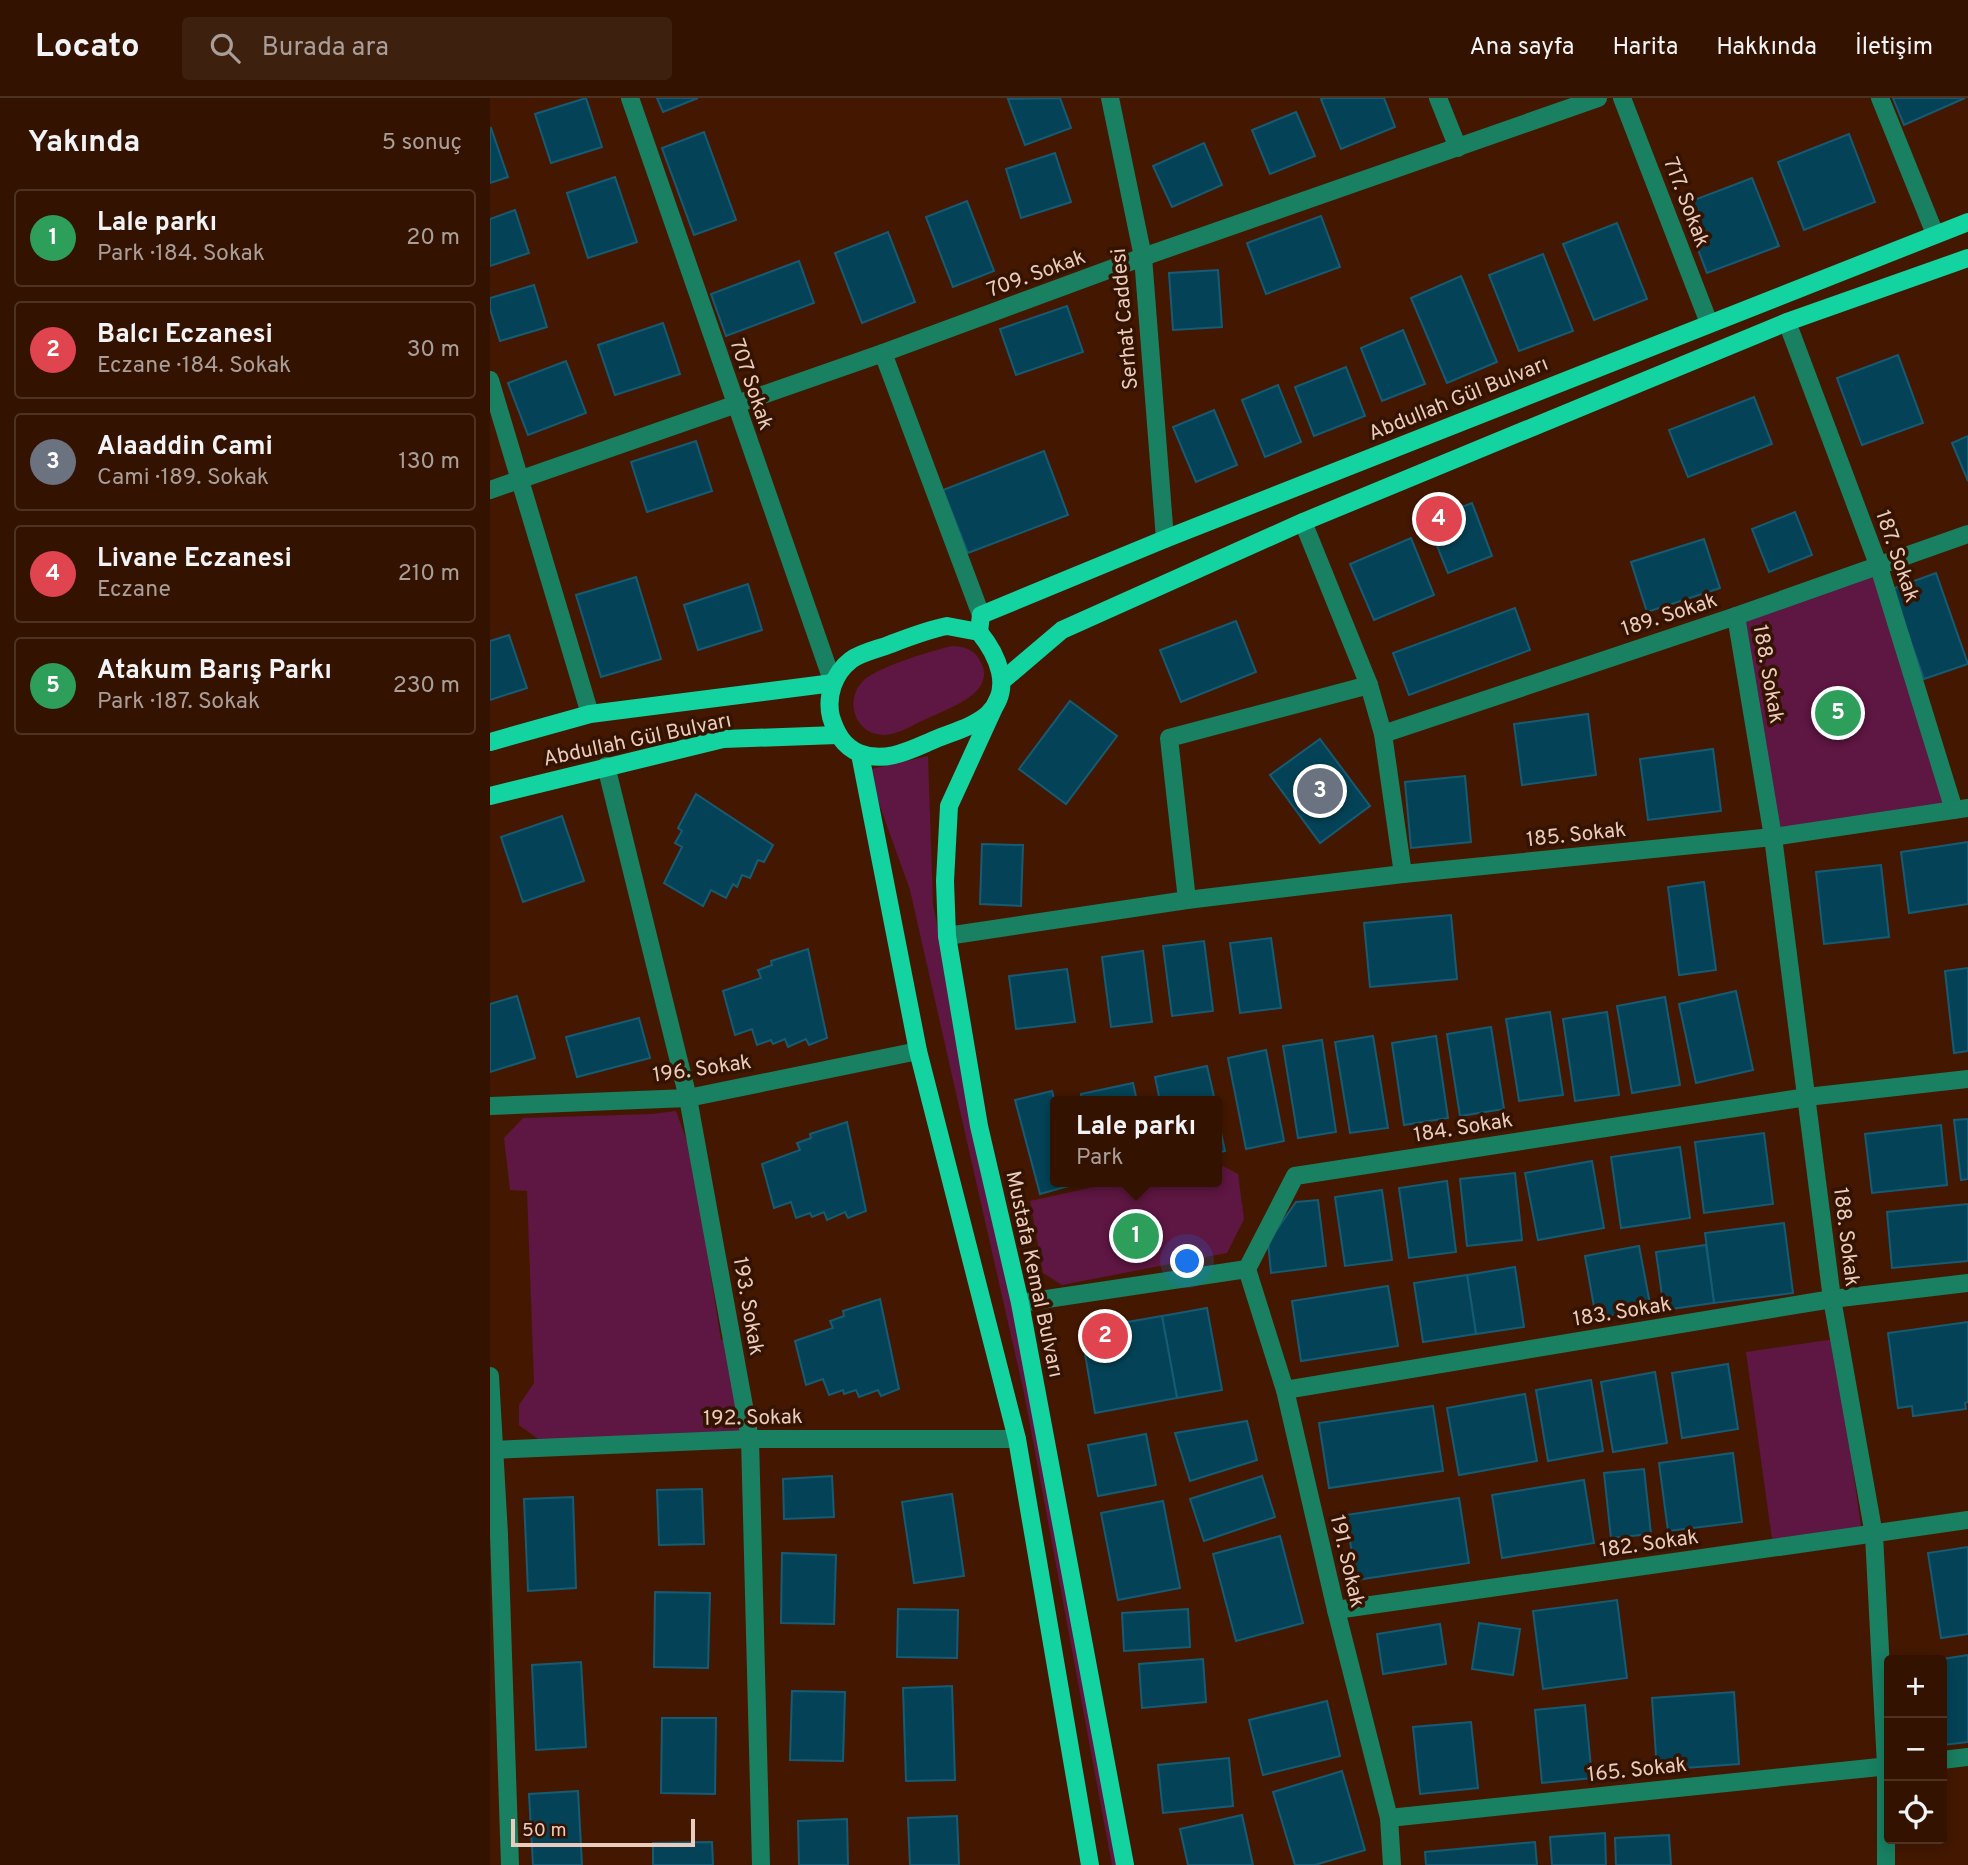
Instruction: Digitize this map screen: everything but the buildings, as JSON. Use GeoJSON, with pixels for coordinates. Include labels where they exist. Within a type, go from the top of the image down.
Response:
{"type":"FeatureCollection","features":[{"type":"Feature","properties":{"kind":"main road","name":"Abdullah Gül Bulvarı"},"geometry":{"type":"LineString","coordinates":[[980,624],[1165,539],[1968,222]]}},
{"type":"Feature","properties":{"kind":"main road"},"geometry":{"type":"LineString","coordinates":[[1000,690],[999,663],[980,624],[947,626],[930,629],[853,659],[841,670],[833,683],[829,698],[830,713],[837,735],[860,754],[885,757],[901,754],[978,721],[990,712],[1000,690],[1062,629],[1303,522],[1787,321],[1968,258]]}},
{"type":"Feature","properties":{"kind":"main road","name":"Abdullah Gül Bulvarı"},"geometry":{"type":"LineString","coordinates":[[490,742],[590,714],[833,683]]}},
{"type":"Feature","properties":{"kind":"main road","name":"Mustafa Kemal Bulvarı"},"geometry":{"type":"LineString","coordinates":[[1000,690],[949,806],[945,881],[947,936],[979,1126],[1020,1303],[1125,1865]]}},
{"type":"Feature","properties":{"kind":"main road","name":"Abdullah Gül Bulvarı"},"geometry":{"type":"LineString","coordinates":[[490,796],[723,739],[837,735]]}},
{"type":"Feature","properties":{"kind":"main road"},"geometry":{"type":"LineString","coordinates":[[860,754],[918,1051],[1017,1439],[1090,1865]]}},
{"type":"Feature","properties":{"kind":"street","name":"707 Sokak"},"geometry":{"type":"LineString","coordinates":[[630,98],[833,683]]}},
{"type":"Feature","properties":{"kind":"street","name":"Serhat Caddesi"},"geometry":{"type":"LineString","coordinates":[[1110,98],[1143,257],[1165,539]]}},
{"type":"Feature","properties":{"kind":"street"},"geometry":{"type":"LineString","coordinates":[[1438,98],[1458,148]]}},
{"type":"Feature","properties":{"kind":"street","name":"709. Sokak"},"geometry":{"type":"LineString","coordinates":[[490,490],[1598,98]]}},
{"type":"Feature","properties":{"kind":"street","name":"717. Sokak"},"geometry":{"type":"LineString","coordinates":[[1622,98],[1709,323]]}},
{"type":"Feature","properties":{"kind":"street"},"geometry":{"type":"LineString","coordinates":[[1880,98],[1935,234]]}},
{"type":"Feature","properties":{"kind":"street","name":"187. Sokak"},"geometry":{"type":"LineString","coordinates":[[1787,321],[1879,567],[1961,809]]}},
{"type":"Feature","properties":{"kind":"street"},"geometry":{"type":"LineString","coordinates":[[883,353],[980,624]]}},
{"type":"Feature","properties":{"kind":"street"},"geometry":{"type":"LineString","coordinates":[[490,380],[590,714]]}},
{"type":"Feature","properties":{"kind":"street"},"geometry":{"type":"LineString","coordinates":[[1303,522],[1369,685],[1383,734],[1403,874]]}},
{"type":"Feature","properties":{"kind":"street","name":"189. Sokak"},"geometry":{"type":"LineString","coordinates":[[1383,734],[1736,616],[1968,534]]}},
{"type":"Feature","properties":{"kind":"street","name":"188. Sokak"},"geometry":{"type":"LineString","coordinates":[[1736,616],[1773,836],[1832,1299],[1874,1535],[1885,1718]]}},
{"type":"Feature","properties":{"kind":"street"},"geometry":{"type":"LineString","coordinates":[[1187,900],[1169,738],[1369,685]]}},
{"type":"Feature","properties":{"kind":"street","name":"193. Sokak"},"geometry":{"type":"LineString","coordinates":[[606,766],[688,1098],[750,1439],[761,1865]]}},
{"type":"Feature","properties":{"kind":"street","name":"185. Sokak"},"geometry":{"type":"LineString","coordinates":[[947,936],[1187,900],[1403,874],[1773,836],[1961,809]]}},
{"type":"Feature","properties":{"kind":"street","name":"196. Sokak"},"geometry":{"type":"LineString","coordinates":[[490,1106],[688,1098],[918,1051]]}},
{"type":"Feature","properties":{"kind":"street","name":"184. Sokak"},"geometry":{"type":"LineString","coordinates":[[1247,1269],[1295,1176],[1807,1097],[1968,1079]]}},
{"type":"Feature","properties":{"kind":"street"},"geometry":{"type":"LineString","coordinates":[[490,1106],[490,1112]]}},
{"type":"Feature","properties":{"kind":"street"},"geometry":{"type":"LineString","coordinates":[[1020,1303],[1247,1269]]}},
{"type":"Feature","properties":{"kind":"street","name":"191. Sokak"},"geometry":{"type":"LineString","coordinates":[[1247,1269],[1285,1390],[1336,1609],[1389,1818],[1392,1865]]}},
{"type":"Feature","properties":{"kind":"street","name":"183. Sokak"},"geometry":{"type":"LineString","coordinates":[[1285,1390],[1832,1299],[1968,1283]]}},
{"type":"Feature","properties":{"kind":"street"},"geometry":{"type":"LineString","coordinates":[[490,1376],[492,1450],[499,1535],[510,1865]]}},
{"type":"Feature","properties":{"kind":"street","name":"192. Sokak"},"geometry":{"type":"LineString","coordinates":[[492,1450],[750,1439],[1017,1439]]}},
{"type":"Feature","properties":{"kind":"street","name":"182. Sokak"},"geometry":{"type":"LineString","coordinates":[[1336,1609],[1968,1520]]}},
{"type":"Feature","properties":{"kind":"street"},"geometry":{"type":"LineString","coordinates":[[1947,1759],[1968,1757]]}},
{"type":"Feature","properties":{"kind":"street","name":"165. Sokak"},"geometry":{"type":"LineString","coordinates":[[1389,1818],[1884,1766]]}},
{"type":"Feature","properties":{"kind":"street","name":"188. Sokak"},"geometry":{"type":"LineString","coordinates":[[1886,1865],[1888,1781]]}},
{"type":"Feature","properties":{"kind":"shaded area"},"geometry":{"type":"Polygon","coordinates":[[[1879,567],[1954,810],[1773,837],[1736,616],[1879,567]]]}},
{"type":"Feature","properties":{"kind":"shaded area"},"geometry":{"type":"Polygon","coordinates":[[[952,646],[971,650],[984,671],[983,681],[968,698],[894,733],[874,734],[860,723],[853,707],[857,689],[863,681],[892,665],[952,646]]]}},
{"type":"Feature","properties":{"kind":"shaded area"},"geometry":{"type":"Polygon","coordinates":[[[928,756],[933,905],[1036,1393],[1123,1865],[1112,1865],[1024,1393],[910,890],[867,770],[928,756]]]}},
{"type":"Feature","properties":{"kind":"shaded area"},"geometry":{"type":"Polygon","coordinates":[[[676,1111],[708,1199],[699,1201],[721,1340],[732,1340],[745,1436],[542,1442],[519,1425],[519,1405],[534,1383],[527,1191],[510,1190],[504,1138],[523,1118],[676,1111]]]}},
{"type":"Feature","properties":{"kind":"shaded area"},"geometry":{"type":"Polygon","coordinates":[[[1222,1166],[1238,1174],[1244,1219],[1227,1253],[1062,1285],[1043,1273],[1030,1201],[1093,1187],[1222,1187],[1222,1166]]]}},
{"type":"Feature","properties":{"kind":"shaded area"},"geometry":{"type":"Polygon","coordinates":[[[1835,1339],[1861,1527],[1772,1539],[1746,1352],[1835,1339]]]}},
{"type":"Feature","properties":{"kind":"place","name":"Livane Eczanesi"},"geometry":{"type":"Point","coordinates":[1439,519]}},
{"type":"Feature","properties":{"kind":"place","name":"Atakum Barış Parkı"},"geometry":{"type":"Point","coordinates":[1838,713]}},
{"type":"Feature","properties":{"kind":"place","name":"Alaaddin Cami"},"geometry":{"type":"Point","coordinates":[1320,791]}},
{"type":"Feature","properties":{"kind":"place","name":"Lale parkı"},"geometry":{"type":"Point","coordinates":[1136,1236]}},
{"type":"Feature","properties":{"kind":"place","name":"Balcı Eczanesi"},"geometry":{"type":"Point","coordinates":[1105,1336]}}]}
